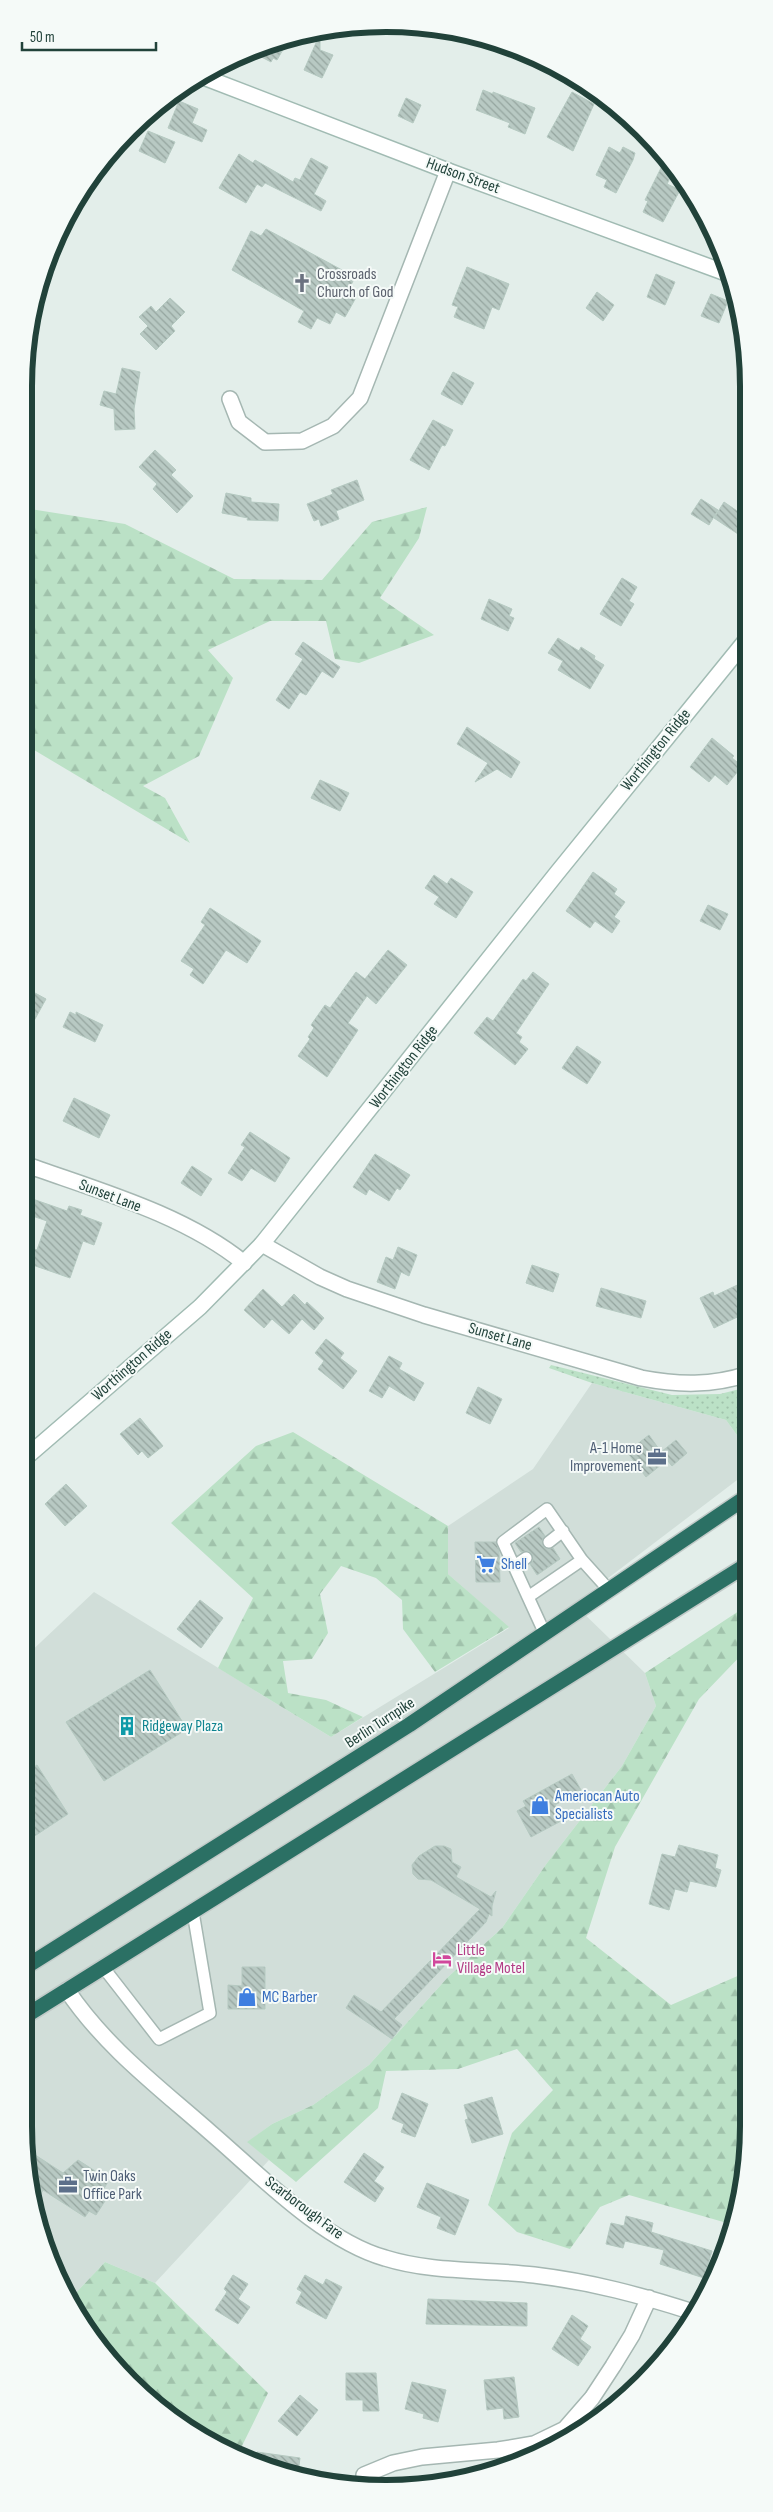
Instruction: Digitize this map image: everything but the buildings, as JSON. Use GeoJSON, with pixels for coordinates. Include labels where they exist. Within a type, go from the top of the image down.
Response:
{"type":"FeatureCollection","features":[{"type":"Feature","properties":{"kind":"highway","name":"Berlin Turnpike"},"geometry":{"type":"LineString","coordinates":[[32,1963],[342,1768],[545,1634],[740,1501]]}},
{"type":"Feature","properties":{"kind":"highway"},"geometry":{"type":"LineString","coordinates":[[32,2012],[740,1569]]}},
{"type":"Feature","properties":{"kind":"street","name":"Hudson Street"},"geometry":{"type":"LineString","coordinates":[[211,80],[448,171],[721,271]]}},
{"type":"Feature","properties":{"kind":"street"},"geometry":{"type":"LineString","coordinates":[[230,399],[240,422],[265,442],[302,441],[333,426],[360,398],[448,171]]}},
{"type":"Feature","properties":{"kind":"street","name":"Worthington Ridge"},"geometry":{"type":"LineString","coordinates":[[32,1452],[200,1307],[262,1244],[563,866],[740,648]]}},
{"type":"Feature","properties":{"kind":"street","name":"Sunset Lane"},"geometry":{"type":"LineString","coordinates":[[32,1167],[161,1216],[216,1242],[244,1263]]}},
{"type":"Feature","properties":{"kind":"street","name":"Sunset Lane"},"geometry":{"type":"LineString","coordinates":[[262,1244],[320,1277],[356,1292],[424,1315],[641,1378],[672,1384],[702,1384],[740,1377]]}},
{"type":"Feature","properties":{"kind":"street","name":"Scarborough Fare"},"geometry":{"type":"LineString","coordinates":[[67,1990],[82,2014],[123,2055],[293,2204],[340,2237],[383,2258],[427,2268],[481,2270],[594,2283],[688,2310]]}},
{"type":"Feature","properties":{"kind":"street"},"geometry":{"type":"LineString","coordinates":[[364,2475],[393,2463],[422,2457],[498,2450],[534,2444],[565,2429],[592,2398],[613,2366],[632,2335],[649,2298]]}},
{"type":"Feature","properties":{"kind":"lane"},"geometry":{"type":"LineString","coordinates":[[545,1634],[502,1542],[547,1509],[582,1560],[609,1590]]}},
{"type":"Feature","properties":{"kind":"lane"},"geometry":{"type":"LineString","coordinates":[[549,1542],[563,1531]]}},
{"type":"Feature","properties":{"kind":"lane"},"geometry":{"type":"LineString","coordinates":[[514,1566],[526,1558]]}},
{"type":"Feature","properties":{"kind":"lane"},"geometry":{"type":"LineString","coordinates":[[528,1597],[582,1560]]}},
{"type":"Feature","properties":{"kind":"lane"},"geometry":{"type":"LineString","coordinates":[[103,1968],[159,2038],[210,2014],[193,1912]]}},
{"type":"Feature","properties":{"kind":"shaded area"},"geometry":{"type":"Polygon","coordinates":[[[592,1383],[726,1420],[740,1439],[740,1478],[574,1604],[645,1673],[656,1706],[622,1766],[547,1863],[502,1928],[448,1977],[369,2065],[313,2105],[272,2124],[248,2142],[269,2160],[155,2283],[105,2262],[75,2293],[59,2261],[51,2239],[39,2195],[33,2149],[32,1650],[94,1592],[331,1737],[509,1628],[448,1574],[448,1526],[533,1469],[592,1383]]]}},
{"type":"Feature","properties":{"kind":"green space"},"geometry":{"type":"Polygon","coordinates":[[[427,507],[419,538],[380,598],[434,635],[359,663],[335,659],[326,621],[270,621],[208,650],[233,678],[199,756],[143,786],[165,798],[190,843],[32,749],[32,509],[125,524],[234,579],[322,580],[372,522],[427,507]]]}},
{"type":"Feature","properties":{"kind":"green space"},"geometry":{"type":"Polygon","coordinates":[[[551,1365],[672,1395],[720,1394],[740,1389],[740,1439],[726,1420],[592,1383],[549,1368],[551,1365]]]}},
{"type":"Feature","properties":{"kind":"green space"},"geometry":{"type":"Polygon","coordinates":[[[293,1432],[448,1526],[448,1574],[509,1627],[435,1672],[403,1629],[402,1600],[376,1578],[341,1566],[320,1594],[328,1633],[312,1659],[283,1661],[288,1693],[326,1700],[363,1717],[331,1737],[218,1668],[253,1598],[171,1523],[256,1446],[293,1432]]]}},
{"type":"Feature","properties":{"kind":"green space"},"geometry":{"type":"Polygon","coordinates":[[[740,1610],[740,1656],[699,1699],[615,1847],[586,1938],[671,2005],[740,1975],[740,2149],[734,2195],[726,2223],[629,2195],[600,2207],[570,2249],[517,2232],[488,2205],[512,2133],[553,2090],[517,2049],[458,2069],[386,2071],[378,2108],[296,2182],[247,2142],[272,2124],[313,2105],[369,2065],[448,1977],[502,1928],[547,1863],[622,1766],[656,1706],[645,1673],[740,1610]]]}},
{"type":"Feature","properties":{"kind":"green space"},"geometry":{"type":"Polygon","coordinates":[[[105,2262],[155,2283],[268,2393],[241,2448],[190,2420],[153,2392],[120,2359],[92,2322],[75,2293],[105,2262]]]}},
{"type":"Feature","properties":{"kind":"place","name":"Crossroads Church of God"},"geometry":{"type":"Point","coordinates":[302,283]}},
{"type":"Feature","properties":{"kind":"place","name":"A-1 Home Improvement"},"geometry":{"type":"Point","coordinates":[657,1457]}},
{"type":"Feature","properties":{"kind":"place","name":"Shell"},"geometry":{"type":"Point","coordinates":[486,1564]}},
{"type":"Feature","properties":{"kind":"place","name":"Ridgeway Plaza"},"geometry":{"type":"Point","coordinates":[127,1726]}},
{"type":"Feature","properties":{"kind":"place","name":"Ameriocan Auto Specialists"},"geometry":{"type":"Point","coordinates":[540,1805]}},
{"type":"Feature","properties":{"kind":"place","name":"Little Village Motel"},"geometry":{"type":"Point","coordinates":[442,1959]}},
{"type":"Feature","properties":{"kind":"place","name":"MC Barber"},"geometry":{"type":"Point","coordinates":[247,1997]}},
{"type":"Feature","properties":{"kind":"place","name":"Twin Oaks Office Park"},"geometry":{"type":"Point","coordinates":[68,2185]}}]}
